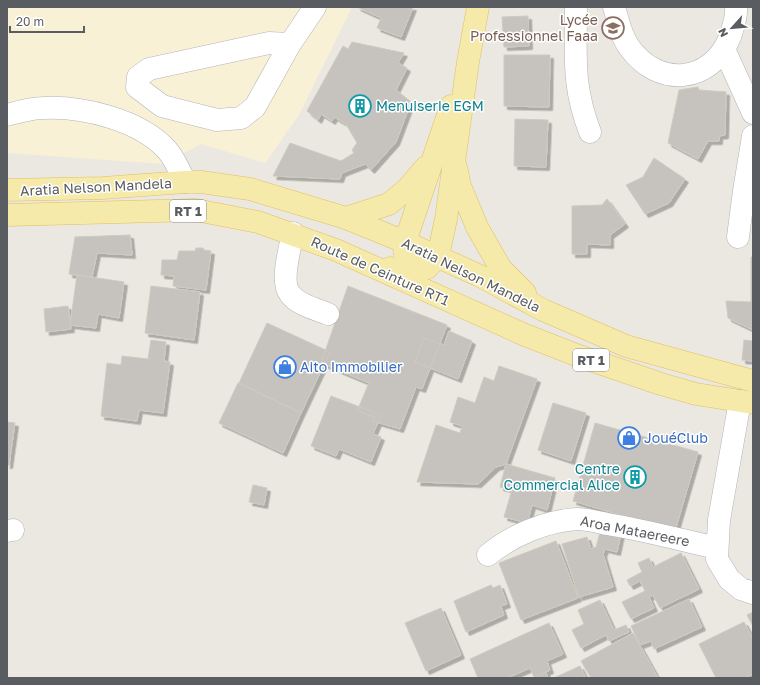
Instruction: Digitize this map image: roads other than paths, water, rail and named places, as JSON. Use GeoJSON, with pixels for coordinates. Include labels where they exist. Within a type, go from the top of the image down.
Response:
{"type":"FeatureCollection","features":[{"type":"Feature","properties":{"kind":"main road"},"geometry":{"type":"LineString","coordinates":[[447,301],[413,272],[405,258],[405,242],[444,156],[468,62],[478,7]]}},
{"type":"Feature","properties":{"kind":"main road"},"geometry":{"type":"LineString","coordinates":[[346,218],[389,204],[444,156]]}},
{"type":"Feature","properties":{"kind":"main road"},"geometry":{"type":"LineString","coordinates":[[361,261],[413,272],[427,268],[438,256],[446,219],[444,156]]}},
{"type":"Feature","properties":{"kind":"main road"},"geometry":{"type":"LineString","coordinates":[[444,156],[460,186],[471,214],[501,269],[543,310]]}},
{"type":"Feature","properties":{"kind":"main road","name":"Aratia Nelson Mandela"},"geometry":{"type":"LineString","coordinates":[[7,190],[103,188],[185,182],[201,182],[250,189],[346,218],[405,242],[438,256],[543,310],[626,346],[753,381]]}},
{"type":"Feature","properties":{"kind":"main road","name":"Route de Ceinture RT1"},"geometry":{"type":"LineString","coordinates":[[7,215],[196,210],[254,221],[293,233],[361,261],[525,335],[618,370],[696,394],[747,402]]}},
{"type":"Feature","properties":{"kind":"street"},"geometry":{"type":"LineString","coordinates":[[290,44],[269,43],[149,69],[138,77],[137,87],[162,106],[217,120],[241,118],[255,107],[290,44],[315,7]]}},
{"type":"Feature","properties":{"kind":"street"},"geometry":{"type":"LineString","coordinates":[[576,7],[575,76],[581,110],[590,132]]}},
{"type":"Feature","properties":{"kind":"street"},"geometry":{"type":"LineString","coordinates":[[614,7],[621,32],[628,46],[647,66],[662,74],[676,76],[691,74],[707,66],[719,56],[724,49],[733,29],[736,7]]}},
{"type":"Feature","properties":{"kind":"street"},"geometry":{"type":"LineString","coordinates":[[724,49],[753,113]]}},
{"type":"Feature","properties":{"kind":"street","name":"Aratia Nelson Mandela"},"geometry":{"type":"LineString","coordinates":[[7,115],[42,108],[78,110],[128,123],[153,137],[168,151],[185,182]]}},
{"type":"Feature","properties":{"kind":"street"},"geometry":{"type":"LineString","coordinates":[[738,237],[753,136]]}},
{"type":"Feature","properties":{"kind":"street"},"geometry":{"type":"LineString","coordinates":[[293,233],[285,280],[289,294],[302,303],[328,314]]}},
{"type":"Feature","properties":{"kind":"street"},"geometry":{"type":"LineString","coordinates":[[747,402],[724,492],[717,559],[729,579],[741,589],[753,593]]}},
{"type":"Feature","properties":{"kind":"street","name":"Aroa Mataereere"},"geometry":{"type":"LineString","coordinates":[[488,555],[500,545],[519,535],[547,524],[578,519],[628,528],[717,548]]}},
{"type":"Feature","properties":{"kind":"place","name":"Lycée Professionnel Faaa"},"geometry":{"type":"Point","coordinates":[613,28]}},
{"type":"Feature","properties":{"kind":"place","name":"Menuiserie EGM"},"geometry":{"type":"Point","coordinates":[360,106]}},
{"type":"Feature","properties":{"kind":"place","name":"Aito Immobilier"},"geometry":{"type":"Point","coordinates":[285,367]}},
{"type":"Feature","properties":{"kind":"place","name":"JouéClub"},"geometry":{"type":"Point","coordinates":[629,438]}},
{"type":"Feature","properties":{"kind":"place","name":"Centre Commercial Alice"},"geometry":{"type":"Point","coordinates":[635,477]}}]}
